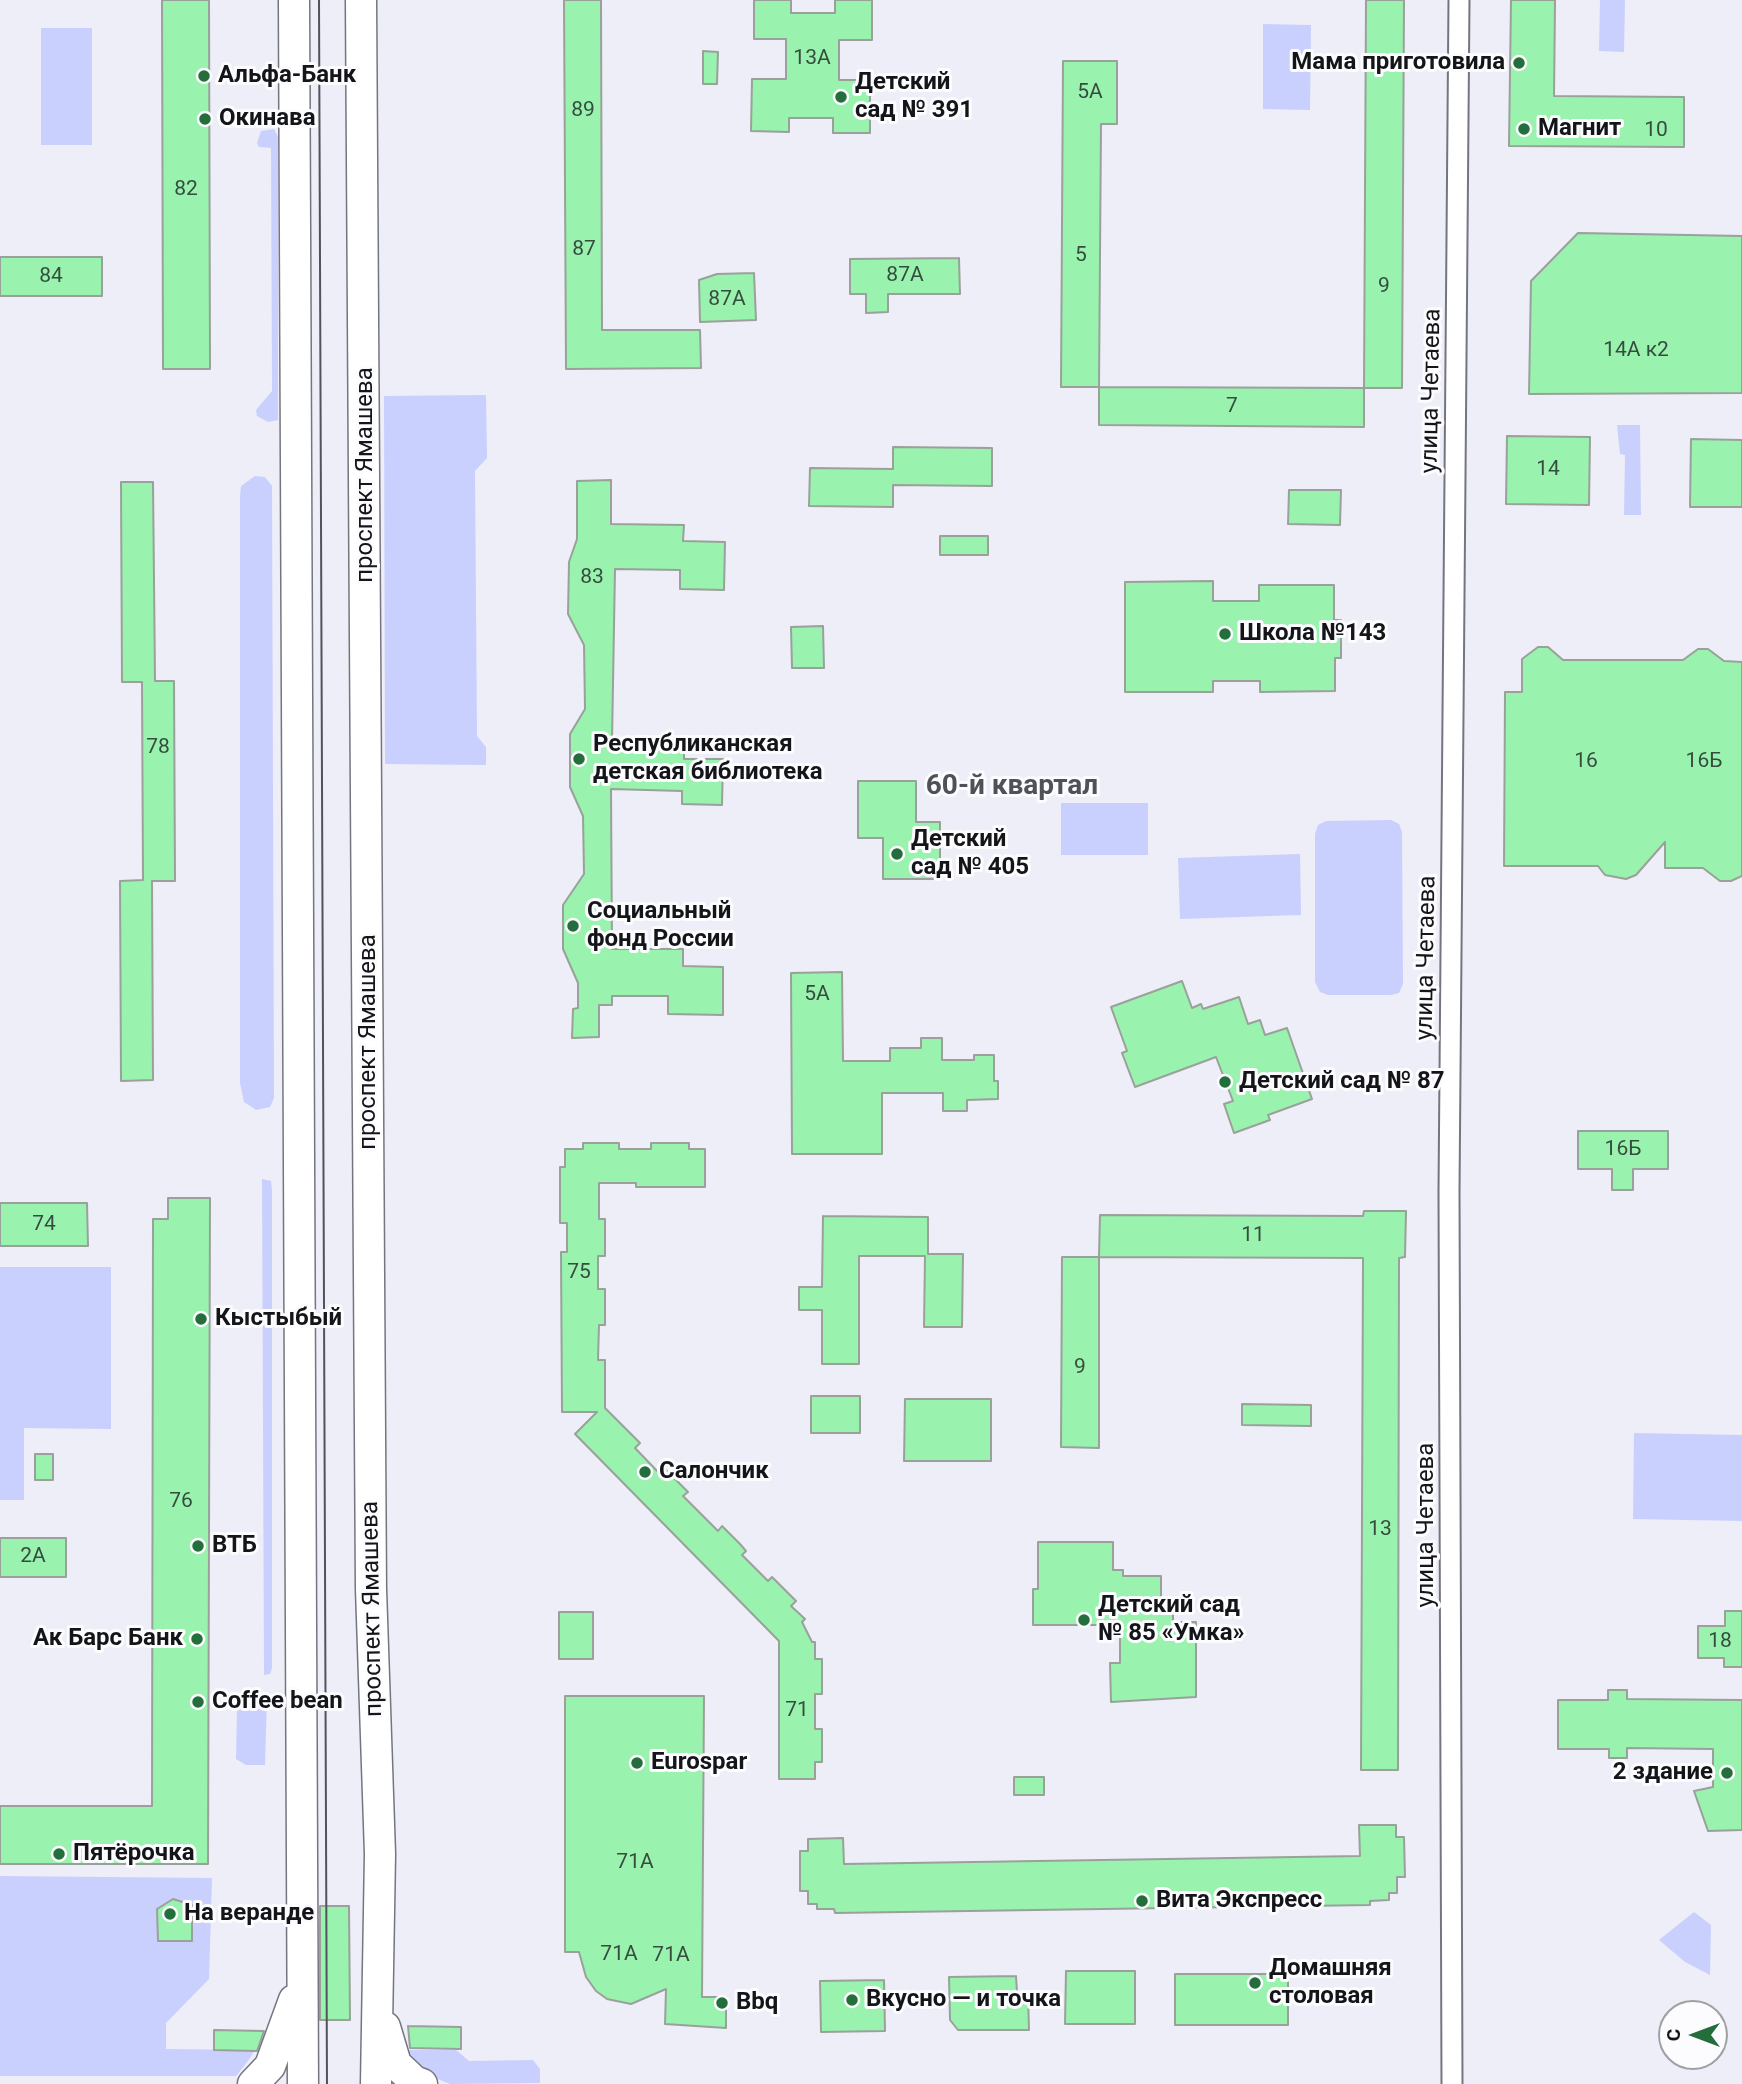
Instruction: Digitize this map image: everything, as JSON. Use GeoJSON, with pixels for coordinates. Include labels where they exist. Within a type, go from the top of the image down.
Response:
{"type":"FeatureCollection","features":[{"type":"Feature","properties":{"kind":"main road"},"geometry":{"type":"LineString","coordinates":[[294,0],[300,1983],[303,2084]]}},
{"type":"Feature","properties":{"kind":"main road","name":"проспект Ямашева"},"geometry":{"type":"LineString","coordinates":[[361,0],[371,1589],[380,1854],[376,2084]]}},
{"type":"Feature","properties":{"kind":"main road"},"geometry":{"type":"LineString","coordinates":[[253,2084],[270,2066],[300,1983]]}},
{"type":"Feature","properties":{"kind":"main road"},"geometry":{"type":"LineString","coordinates":[[378,2003],[396,2064],[414,2081],[422,2084]]}},
{"type":"Feature","properties":{"kind":"street","name":"улица Четаева"},"geometry":{"type":"LineString","coordinates":[[1452,2084],[1449,1177],[1459,0]]}},
{"type":"Feature","properties":{"kind":"shaded area"},"geometry":{"type":"Polygon","coordinates":[[[1600,0],[1625,0],[1624,52],[1599,51],[1600,0]]]}},
{"type":"Feature","properties":{"kind":"shaded area"},"geometry":{"type":"Polygon","coordinates":[[[1263,24],[1311,25],[1310,110],[1263,109],[1263,24]]]}},
{"type":"Feature","properties":{"kind":"shaded area"},"geometry":{"type":"Polygon","coordinates":[[[41,28],[92,28],[92,145],[41,145],[41,28]]]}},
{"type":"Feature","properties":{"kind":"shaded area"},"geometry":{"type":"Polygon","coordinates":[[[274,129],[278,137],[278,420],[268,422],[257,416],[256,410],[272,391],[271,148],[259,147],[257,143],[261,131],[274,129]]]}},
{"type":"Feature","properties":{"kind":"shaded area"},"geometry":{"type":"Polygon","coordinates":[[[486,395],[487,458],[475,471],[477,736],[486,747],[486,765],[385,764],[384,396],[486,395]]]}},
{"type":"Feature","properties":{"kind":"shaded area"},"geometry":{"type":"Polygon","coordinates":[[[1617,425],[1640,425],[1641,515],[1624,515],[1625,455],[1620,454],[1617,425]]]}},
{"type":"Feature","properties":{"kind":"shaded area"},"geometry":{"type":"Polygon","coordinates":[[[255,476],[265,477],[272,486],[274,1098],[270,1107],[256,1110],[244,1102],[240,1083],[240,496],[241,486],[255,476]]]}},
{"type":"Feature","properties":{"kind":"shaded area"},"geometry":{"type":"Polygon","coordinates":[[[1061,803],[1148,803],[1148,855],[1061,855],[1061,803]]]}},
{"type":"Feature","properties":{"kind":"shaded area"},"geometry":{"type":"Polygon","coordinates":[[[1391,820],[1399,824],[1402,832],[1403,984],[1399,993],[1391,995],[1328,995],[1320,992],[1315,982],[1315,834],[1318,825],[1326,821],[1391,820]]]}},
{"type":"Feature","properties":{"kind":"shaded area"},"geometry":{"type":"Polygon","coordinates":[[[1300,854],[1301,915],[1180,919],[1178,858],[1300,854]]]}},
{"type":"Feature","properties":{"kind":"shaded area"},"geometry":{"type":"Polygon","coordinates":[[[262,1179],[271,1181],[272,1190],[272,1668],[270,1674],[264,1675],[262,1179]]]}},
{"type":"Feature","properties":{"kind":"shaded area"},"geometry":{"type":"Polygon","coordinates":[[[0,1267],[111,1267],[111,1429],[24,1428],[24,1500],[0,1500],[0,1267]]]}},
{"type":"Feature","properties":{"kind":"shaded area"},"geometry":{"type":"Polygon","coordinates":[[[1634,1433],[1742,1435],[1742,1521],[1633,1519],[1634,1433]]]}},
{"type":"Feature","properties":{"kind":"shaded area"},"geometry":{"type":"Polygon","coordinates":[[[245,1696],[267,1696],[265,1765],[246,1765],[236,1759],[237,1710],[245,1696]]]}},
{"type":"Feature","properties":{"kind":"shaded area"},"geometry":{"type":"Polygon","coordinates":[[[0,1876],[212,1878],[209,1979],[166,2023],[166,2049],[255,2050],[248,2061],[236,2076],[0,2076],[0,1876]]]}},
{"type":"Feature","properties":{"kind":"shaded area"},"geometry":{"type":"Polygon","coordinates":[[[1694,1912],[1711,1925],[1710,1975],[1685,1962],[1659,1940],[1694,1912]]]}},
{"type":"Feature","properties":{"kind":"shaded area"},"geometry":{"type":"Polygon","coordinates":[[[406,2050],[456,2050],[469,2061],[533,2060],[540,2069],[540,2083],[450,2084],[428,2075],[411,2062],[406,2050]]]}},
{"type":"Feature","properties":{"kind":"building"},"geometry":{"type":"Polygon","coordinates":[[[162,0],[209,0],[210,369],[163,369],[162,0]]]}},
{"type":"Feature","properties":{"kind":"building"},"geometry":{"type":"Polygon","coordinates":[[[564,0],[601,0],[602,330],[700,330],[701,368],[566,369],[564,0]]]}},
{"type":"Feature","properties":{"kind":"building"},"geometry":{"type":"Polygon","coordinates":[[[754,0],[791,0],[791,13],[835,13],[835,0],[872,0],[872,40],[839,40],[839,80],[870,80],[870,133],[833,133],[833,118],[789,118],[789,132],[751,131],[752,79],[786,79],[786,39],[754,39],[754,0]]]}},
{"type":"Feature","properties":{"kind":"building"},"geometry":{"type":"Polygon","coordinates":[[[1366,0],[1404,0],[1402,388],[1364,388],[1366,0]]]}},
{"type":"Feature","properties":{"kind":"building"},"geometry":{"type":"Polygon","coordinates":[[[1511,0],[1555,0],[1554,96],[1684,97],[1684,147],[1509,146],[1511,0]]]}},
{"type":"Feature","properties":{"kind":"building"},"geometry":{"type":"Polygon","coordinates":[[[703,51],[718,52],[717,84],[703,84],[703,51]]]}},
{"type":"Feature","properties":{"kind":"building"},"geometry":{"type":"Polygon","coordinates":[[[1063,61],[1117,61],[1117,124],[1101,124],[1099,387],[1061,387],[1063,61]]]}},
{"type":"Feature","properties":{"kind":"building"},"geometry":{"type":"Polygon","coordinates":[[[1578,233],[1742,236],[1742,393],[1529,394],[1531,281],[1578,233]]]}},
{"type":"Feature","properties":{"kind":"building"},"geometry":{"type":"Polygon","coordinates":[[[0,257],[102,257],[102,296],[0,296],[0,257]]]}},
{"type":"Feature","properties":{"kind":"building"},"geometry":{"type":"Polygon","coordinates":[[[959,258],[960,294],[888,294],[888,312],[866,313],[866,294],[850,294],[850,259],[959,258]]]}},
{"type":"Feature","properties":{"kind":"building"},"geometry":{"type":"Polygon","coordinates":[[[754,273],[756,320],[700,322],[699,280],[717,274],[754,273]]]}},
{"type":"Feature","properties":{"kind":"building"},"geometry":{"type":"Polygon","coordinates":[[[1099,387],[1364,388],[1364,427],[1099,425],[1099,387]]]}},
{"type":"Feature","properties":{"kind":"building"},"geometry":{"type":"Polygon","coordinates":[[[1507,436],[1590,437],[1589,505],[1506,504],[1507,436]]]}},
{"type":"Feature","properties":{"kind":"building"},"geometry":{"type":"Polygon","coordinates":[[[1691,439],[1742,440],[1742,507],[1690,507],[1691,439]]]}},
{"type":"Feature","properties":{"kind":"building"},"geometry":{"type":"Polygon","coordinates":[[[893,447],[992,448],[992,486],[893,485],[893,507],[809,506],[810,468],[893,469],[893,447]]]}},
{"type":"Feature","properties":{"kind":"building"},"geometry":{"type":"Polygon","coordinates":[[[611,480],[611,524],[684,525],[683,541],[725,542],[724,590],[680,589],[680,570],[615,569],[612,741],[684,743],[684,759],[723,759],[722,805],[682,804],[682,791],[611,789],[612,949],[683,949],[683,966],[723,967],[723,1015],[668,1014],[668,996],[612,996],[612,1005],[599,1005],[599,1037],[572,1038],[573,1009],[578,1008],[578,983],[563,949],[563,905],[584,874],[583,816],[570,787],[570,734],[585,709],[584,645],[568,614],[569,562],[577,539],[577,481],[611,480]]]}},
{"type":"Feature","properties":{"kind":"building"},"geometry":{"type":"Polygon","coordinates":[[[121,482],[153,482],[155,681],[174,681],[175,881],[152,881],[153,1080],[121,1081],[120,881],[143,880],[142,682],[122,682],[121,482]]]}},
{"type":"Feature","properties":{"kind":"building"},"geometry":{"type":"Polygon","coordinates":[[[1289,490],[1341,490],[1340,525],[1288,524],[1289,490]]]}},
{"type":"Feature","properties":{"kind":"building"},"geometry":{"type":"Polygon","coordinates":[[[940,536],[988,536],[988,555],[940,555],[940,536]]]}},
{"type":"Feature","properties":{"kind":"building"},"geometry":{"type":"Polygon","coordinates":[[[1213,581],[1213,601],[1259,601],[1259,585],[1334,585],[1334,620],[1341,620],[1341,658],[1335,658],[1335,691],[1260,692],[1260,681],[1213,681],[1213,692],[1125,692],[1125,582],[1213,581]]]}},
{"type":"Feature","properties":{"kind":"building"},"geometry":{"type":"Polygon","coordinates":[[[823,626],[824,668],[792,668],[791,627],[823,626]]]}},
{"type":"Feature","properties":{"kind":"building"},"geometry":{"type":"Polygon","coordinates":[[[1538,647],[1548,647],[1563,660],[1683,660],[1698,649],[1708,649],[1724,661],[1742,662],[1742,876],[1731,881],[1720,881],[1703,868],[1665,868],[1665,842],[1636,875],[1626,879],[1605,875],[1598,866],[1504,866],[1505,692],[1522,692],[1522,659],[1538,647]]]}},
{"type":"Feature","properties":{"kind":"building"},"geometry":{"type":"Polygon","coordinates":[[[858,781],[916,781],[916,822],[940,822],[940,879],[883,879],[883,838],[858,838],[858,781]]]}},
{"type":"Feature","properties":{"kind":"building"},"geometry":{"type":"Polygon","coordinates":[[[842,972],[843,1061],[890,1061],[890,1048],[921,1048],[921,1038],[942,1038],[942,1060],[974,1060],[974,1055],[994,1055],[994,1081],[998,1081],[998,1099],[967,1100],[967,1111],[943,1111],[943,1093],[882,1093],[882,1154],[792,1154],[791,973],[842,972]]]}},
{"type":"Feature","properties":{"kind":"building"},"geometry":{"type":"Polygon","coordinates":[[[1182,981],[1192,1008],[1201,1004],[1203,1009],[1239,997],[1248,1024],[1260,1020],[1265,1035],[1287,1028],[1312,1099],[1268,1115],[1270,1120],[1234,1133],[1224,1104],[1233,1101],[1216,1057],[1135,1087],[1122,1053],[1127,1051],[1111,1007],[1182,981]]]}},
{"type":"Feature","properties":{"kind":"building"},"geometry":{"type":"Polygon","coordinates":[[[1578,1131],[1668,1131],[1668,1169],[1633,1169],[1633,1190],[1612,1190],[1612,1169],[1578,1169],[1578,1131]]]}},
{"type":"Feature","properties":{"kind":"building"},"geometry":{"type":"Polygon","coordinates":[[[583,1143],[619,1143],[619,1149],[651,1149],[651,1143],[689,1143],[689,1149],[705,1149],[705,1187],[636,1187],[636,1183],[599,1183],[599,1219],[605,1219],[605,1256],[598,1256],[598,1289],[605,1289],[605,1325],[599,1325],[598,1360],[605,1360],[605,1408],[640,1443],[635,1448],[659,1473],[664,1468],[688,1492],[683,1496],[718,1531],[722,1526],[746,1551],[742,1555],[768,1581],[772,1577],[796,1601],[791,1606],[805,1619],[802,1622],[812,1642],[815,1642],[815,1659],[822,1659],[822,1694],[815,1694],[815,1729],[822,1729],[822,1762],[815,1762],[815,1779],[779,1779],[779,1641],[575,1434],[597,1412],[562,1412],[561,1252],[567,1252],[567,1223],[560,1223],[560,1167],[565,1167],[565,1149],[583,1149],[583,1143]]]}},
{"type":"Feature","properties":{"kind":"building"},"geometry":{"type":"Polygon","coordinates":[[[168,1198],[210,1198],[208,1864],[0,1864],[0,1806],[152,1806],[153,1219],[168,1219],[168,1198]]]}},
{"type":"Feature","properties":{"kind":"building"},"geometry":{"type":"Polygon","coordinates":[[[0,1203],[87,1203],[88,1246],[0,1246],[0,1203]]]}},
{"type":"Feature","properties":{"kind":"building"},"geometry":{"type":"Polygon","coordinates":[[[1364,1211],[1406,1211],[1405,1257],[1399,1258],[1398,1770],[1361,1770],[1363,1258],[1099,1257],[1100,1215],[1363,1216],[1364,1211]]]}},
{"type":"Feature","properties":{"kind":"building"},"geometry":{"type":"Polygon","coordinates":[[[823,1216],[928,1217],[928,1254],[963,1254],[962,1327],[924,1327],[925,1256],[859,1256],[859,1364],[822,1364],[822,1310],[799,1310],[799,1287],[822,1287],[823,1216]]]}},
{"type":"Feature","properties":{"kind":"building"},"geometry":{"type":"Polygon","coordinates":[[[1062,1257],[1099,1257],[1099,1448],[1061,1447],[1062,1257]]]}},
{"type":"Feature","properties":{"kind":"building"},"geometry":{"type":"Polygon","coordinates":[[[811,1396],[860,1396],[860,1433],[811,1433],[811,1396]]]}},
{"type":"Feature","properties":{"kind":"building"},"geometry":{"type":"Polygon","coordinates":[[[905,1399],[991,1399],[991,1461],[904,1461],[905,1399]]]}},
{"type":"Feature","properties":{"kind":"building"},"geometry":{"type":"Polygon","coordinates":[[[1242,1404],[1311,1405],[1311,1426],[1242,1425],[1242,1404]]]}},
{"type":"Feature","properties":{"kind":"building"},"geometry":{"type":"Polygon","coordinates":[[[35,1454],[53,1454],[53,1480],[35,1480],[35,1454]]]}},
{"type":"Feature","properties":{"kind":"building"},"geometry":{"type":"Polygon","coordinates":[[[0,1538],[66,1538],[66,1577],[0,1577],[0,1538]]]}},
{"type":"Feature","properties":{"kind":"building"},"geometry":{"type":"Polygon","coordinates":[[[1038,1542],[1113,1542],[1113,1570],[1123,1570],[1123,1576],[1161,1576],[1161,1604],[1173,1605],[1173,1622],[1196,1622],[1196,1697],[1111,1702],[1110,1663],[1120,1663],[1120,1625],[1033,1625],[1033,1589],[1038,1589],[1038,1542]]]}},
{"type":"Feature","properties":{"kind":"building"},"geometry":{"type":"Polygon","coordinates":[[[1725,1611],[1742,1611],[1742,1667],[1724,1667],[1724,1658],[1698,1658],[1698,1626],[1725,1626],[1725,1611]]]}},
{"type":"Feature","properties":{"kind":"building"},"geometry":{"type":"Polygon","coordinates":[[[559,1612],[593,1612],[593,1659],[559,1659],[559,1612]]]}},
{"type":"Feature","properties":{"kind":"building","name":"2 здание"},"geometry":{"type":"Polygon","coordinates":[[[1608,1690],[1627,1690],[1627,1699],[1742,1700],[1742,1830],[1708,1831],[1694,1791],[1713,1787],[1713,1749],[1627,1748],[1627,1758],[1609,1758],[1609,1749],[1558,1749],[1558,1700],[1608,1700],[1608,1690]]]}},
{"type":"Feature","properties":{"kind":"building"},"geometry":{"type":"Polygon","coordinates":[[[565,1696],[704,1696],[702,1997],[726,1997],[726,2028],[665,2024],[666,1989],[631,2004],[607,1999],[596,1991],[586,1977],[579,1952],[565,1952],[565,1696]]]}},
{"type":"Feature","properties":{"kind":"building"},"geometry":{"type":"Polygon","coordinates":[[[1014,1777],[1044,1777],[1044,1795],[1014,1795],[1014,1777]]]}},
{"type":"Feature","properties":{"kind":"building"},"geometry":{"type":"Polygon","coordinates":[[[1359,1825],[1396,1825],[1396,1837],[1404,1837],[1405,1877],[1397,1877],[1397,1893],[1389,1893],[1389,1900],[1370,1901],[1370,1905],[835,1913],[834,1909],[817,1909],[817,1904],[808,1904],[808,1891],[800,1891],[800,1851],[808,1851],[808,1839],[843,1838],[844,1864],[1360,1856],[1359,1825]]]}},
{"type":"Feature","properties":{"kind":"building"},"geometry":{"type":"Polygon","coordinates":[[[173,1899],[192,1905],[192,1941],[158,1941],[157,1909],[173,1899]]]}},
{"type":"Feature","properties":{"kind":"building"},"geometry":{"type":"Polygon","coordinates":[[[320,1906],[349,1906],[350,2020],[320,2020],[320,1906]]]}},
{"type":"Feature","properties":{"kind":"building"},"geometry":{"type":"Polygon","coordinates":[[[1066,1971],[1135,1971],[1135,2024],[1065,2024],[1066,1971]]]}},
{"type":"Feature","properties":{"kind":"building"},"geometry":{"type":"Polygon","coordinates":[[[1175,1974],[1288,1974],[1288,2025],[1175,2025],[1175,1974]]]}},
{"type":"Feature","properties":{"kind":"building"},"geometry":{"type":"Polygon","coordinates":[[[1016,1976],[1017,1992],[1028,1995],[1029,2030],[958,2030],[950,2020],[949,1977],[1016,1976]]]}},
{"type":"Feature","properties":{"kind":"building","name":"Вкусно — и точка"},"geometry":{"type":"Polygon","coordinates":[[[884,1980],[885,2031],[821,2032],[820,1981],[884,1980]]]}},
{"type":"Feature","properties":{"kind":"building"},"geometry":{"type":"Polygon","coordinates":[[[408,2026],[461,2027],[461,2049],[410,2048],[408,2026]]]}},
{"type":"Feature","properties":{"kind":"building"},"geometry":{"type":"Polygon","coordinates":[[[214,2030],[264,2031],[257,2051],[214,2050],[214,2030]]]}},
{"type":"Feature","properties":{"kind":"tram line"},"geometry":{"type":"LineString","coordinates":[[319,0],[327,2084]]}},
{"type":"Feature","properties":{"kind":"place","name":"Мама приготовила"},"geometry":{"type":"Point","coordinates":[1519,63]}},
{"type":"Feature","properties":{"kind":"place","name":"Альфа-Банк"},"geometry":{"type":"Point","coordinates":[204,76]}},
{"type":"Feature","properties":{"kind":"place","name":"Детский сад № 391"},"geometry":{"type":"Point","coordinates":[841,97]}},
{"type":"Feature","properties":{"kind":"place","name":"Окинава"},"geometry":{"type":"Point","coordinates":[205,119]}},
{"type":"Feature","properties":{"kind":"place","name":"Магнит"},"geometry":{"type":"Point","coordinates":[1524,129]}},
{"type":"Feature","properties":{"kind":"place","name":"Школа №143"},"geometry":{"type":"Point","coordinates":[1225,634]}},
{"type":"Feature","properties":{"kind":"place","name":"Республиканская детская библиотека"},"geometry":{"type":"Point","coordinates":[579,759]}},
{"type":"Feature","properties":{"kind":"place","name":"Детский сад № 405"},"geometry":{"type":"Point","coordinates":[897,854]}},
{"type":"Feature","properties":{"kind":"place","name":"Социальный фонд России"},"geometry":{"type":"Point","coordinates":[573,926]}},
{"type":"Feature","properties":{"kind":"place","name":"Детский сад № 87"},"geometry":{"type":"Point","coordinates":[1225,1082]}},
{"type":"Feature","properties":{"kind":"place","name":"Кыстыбый"},"geometry":{"type":"Point","coordinates":[201,1319]}},
{"type":"Feature","properties":{"kind":"place","name":"Салончик"},"geometry":{"type":"Point","coordinates":[645,1472]}},
{"type":"Feature","properties":{"kind":"place","name":"ВТБ"},"geometry":{"type":"Point","coordinates":[198,1546]}},
{"type":"Feature","properties":{"kind":"place","name":"Детский сад № 85 «Умка»"},"geometry":{"type":"Point","coordinates":[1084,1620]}},
{"type":"Feature","properties":{"kind":"place","name":"Ак Барс Банк"},"geometry":{"type":"Point","coordinates":[197,1639]}},
{"type":"Feature","properties":{"kind":"place","name":"Coffee bean"},"geometry":{"type":"Point","coordinates":[198,1702]}},
{"type":"Feature","properties":{"kind":"place","name":"Eurospar"},"geometry":{"type":"Point","coordinates":[637,1763]}},
{"type":"Feature","properties":{"kind":"place","name":"2 здание"},"geometry":{"type":"Point","coordinates":[1727,1773]}},
{"type":"Feature","properties":{"kind":"place","name":"Пятёрочка"},"geometry":{"type":"Point","coordinates":[59,1854]}},
{"type":"Feature","properties":{"kind":"place","name":"Вита Экспресс"},"geometry":{"type":"Point","coordinates":[1142,1901]}},
{"type":"Feature","properties":{"kind":"place","name":"На веранде"},"geometry":{"type":"Point","coordinates":[170,1914]}},
{"type":"Feature","properties":{"kind":"place","name":"Домашняя столовая"},"geometry":{"type":"Point","coordinates":[1255,1983]}},
{"type":"Feature","properties":{"kind":"place","name":"Вкусно — и точка"},"geometry":{"type":"Point","coordinates":[852,2000]}},
{"type":"Feature","properties":{"kind":"place","name":"Bbq"},"geometry":{"type":"Point","coordinates":[722,2003]}},
{"type":"Feature","properties":{"kind":"district","name":"60-й квартал"},"geometry":{"type":"Point","coordinates":[1012,787]}}]}
